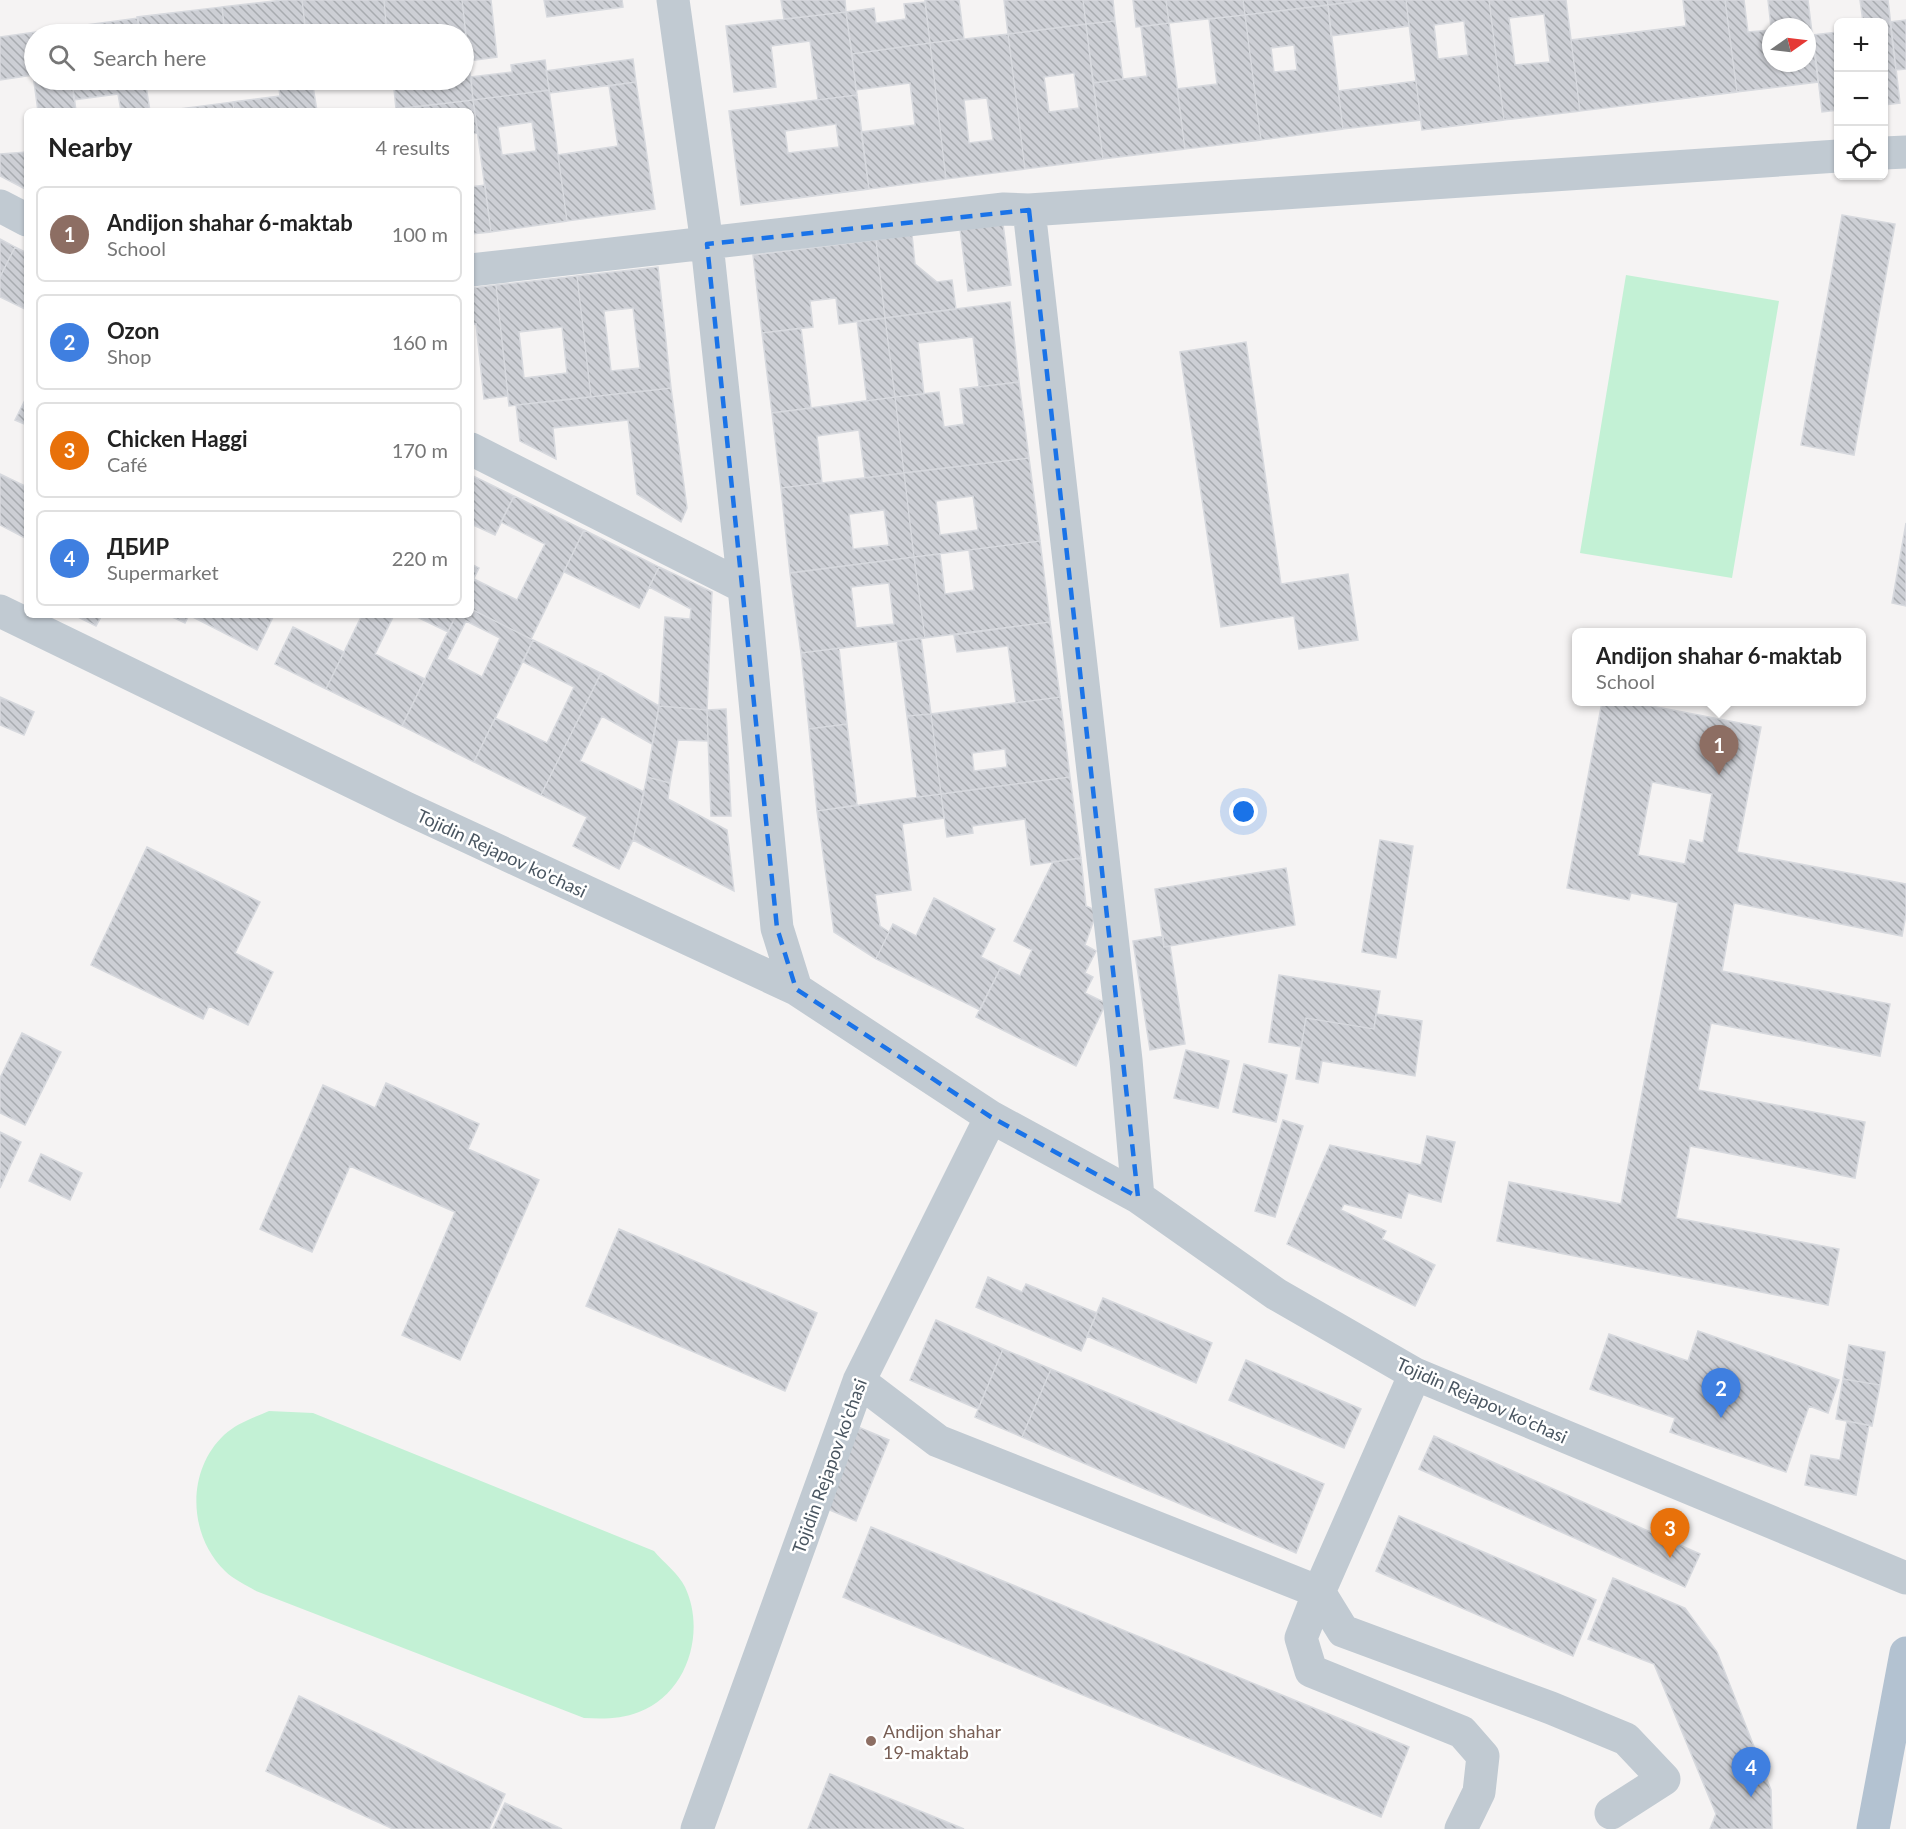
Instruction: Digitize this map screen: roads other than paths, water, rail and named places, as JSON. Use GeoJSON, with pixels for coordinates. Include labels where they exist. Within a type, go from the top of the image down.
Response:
{"type":"FeatureCollection","features":[{"type":"Feature","properties":{"kind":"main road"},"geometry":{"type":"LineString","coordinates":[[1873,1829],[1906,1653]]}},
{"type":"Feature","properties":{"kind":"street"},"geometry":{"type":"LineString","coordinates":[[673,0],[707,244],[744,587],[777,928],[796,989]]}},
{"type":"Feature","properties":{"kind":"street"},"geometry":{"type":"LineString","coordinates":[[1888,153],[1906,152]]}},
{"type":"Feature","properties":{"kind":"street"},"geometry":{"type":"LineString","coordinates":[[474,270],[1004,209],[1029,210],[1834,156]]}},
{"type":"Feature","properties":{"kind":"street"},"geometry":{"type":"LineString","coordinates":[[0,206],[24,218]]}},
{"type":"Feature","properties":{"kind":"street"},"geometry":{"type":"LineString","coordinates":[[1029,210],[1126,1060],[1138,1197]]}},
{"type":"Feature","properties":{"kind":"street"},"geometry":{"type":"LineString","coordinates":[[474,450],[744,587]]}},
{"type":"Feature","properties":{"kind":"street","name":"Tojidin Rejapov ko'chasi"},"geometry":{"type":"LineString","coordinates":[[0,611],[395,803],[796,989],[992,1117],[1138,1197],[1276,1294],[1415,1374],[1906,1578]]}},
{"type":"Feature","properties":{"kind":"street","name":"Tojidin Rejapov ko'chasi"},"geometry":{"type":"LineString","coordinates":[[697,1829],[859,1381],[992,1117]]}},
{"type":"Feature","properties":{"kind":"street"},"geometry":{"type":"LineString","coordinates":[[1415,1374],[1301,1638],[1311,1671],[1462,1732],[1483,1756],[1479,1792],[1461,1829]]}},
{"type":"Feature","properties":{"kind":"street"},"geometry":{"type":"LineString","coordinates":[[859,1381],[938,1441],[1319,1592],[1343,1632],[1551,1708],[1626,1739],[1664,1779],[1611,1814]]}},
{"type":"Feature","properties":{"kind":"place","name":"Andijon shahar 6-maktab"},"geometry":{"type":"Point","coordinates":[1719,775]}},
{"type":"Feature","properties":{"kind":"place","name":"Ozon"},"geometry":{"type":"Point","coordinates":[1721,1418]}},
{"type":"Feature","properties":{"kind":"place","name":"Chicken Haggi"},"geometry":{"type":"Point","coordinates":[1670,1558]}},
{"type":"Feature","properties":{"kind":"place","name":"Andijon shahar 19-maktab"},"geometry":{"type":"Point","coordinates":[871,1741]}},
{"type":"Feature","properties":{"kind":"place","name":"ДБИР"},"geometry":{"type":"Point","coordinates":[1751,1797]}}]}
